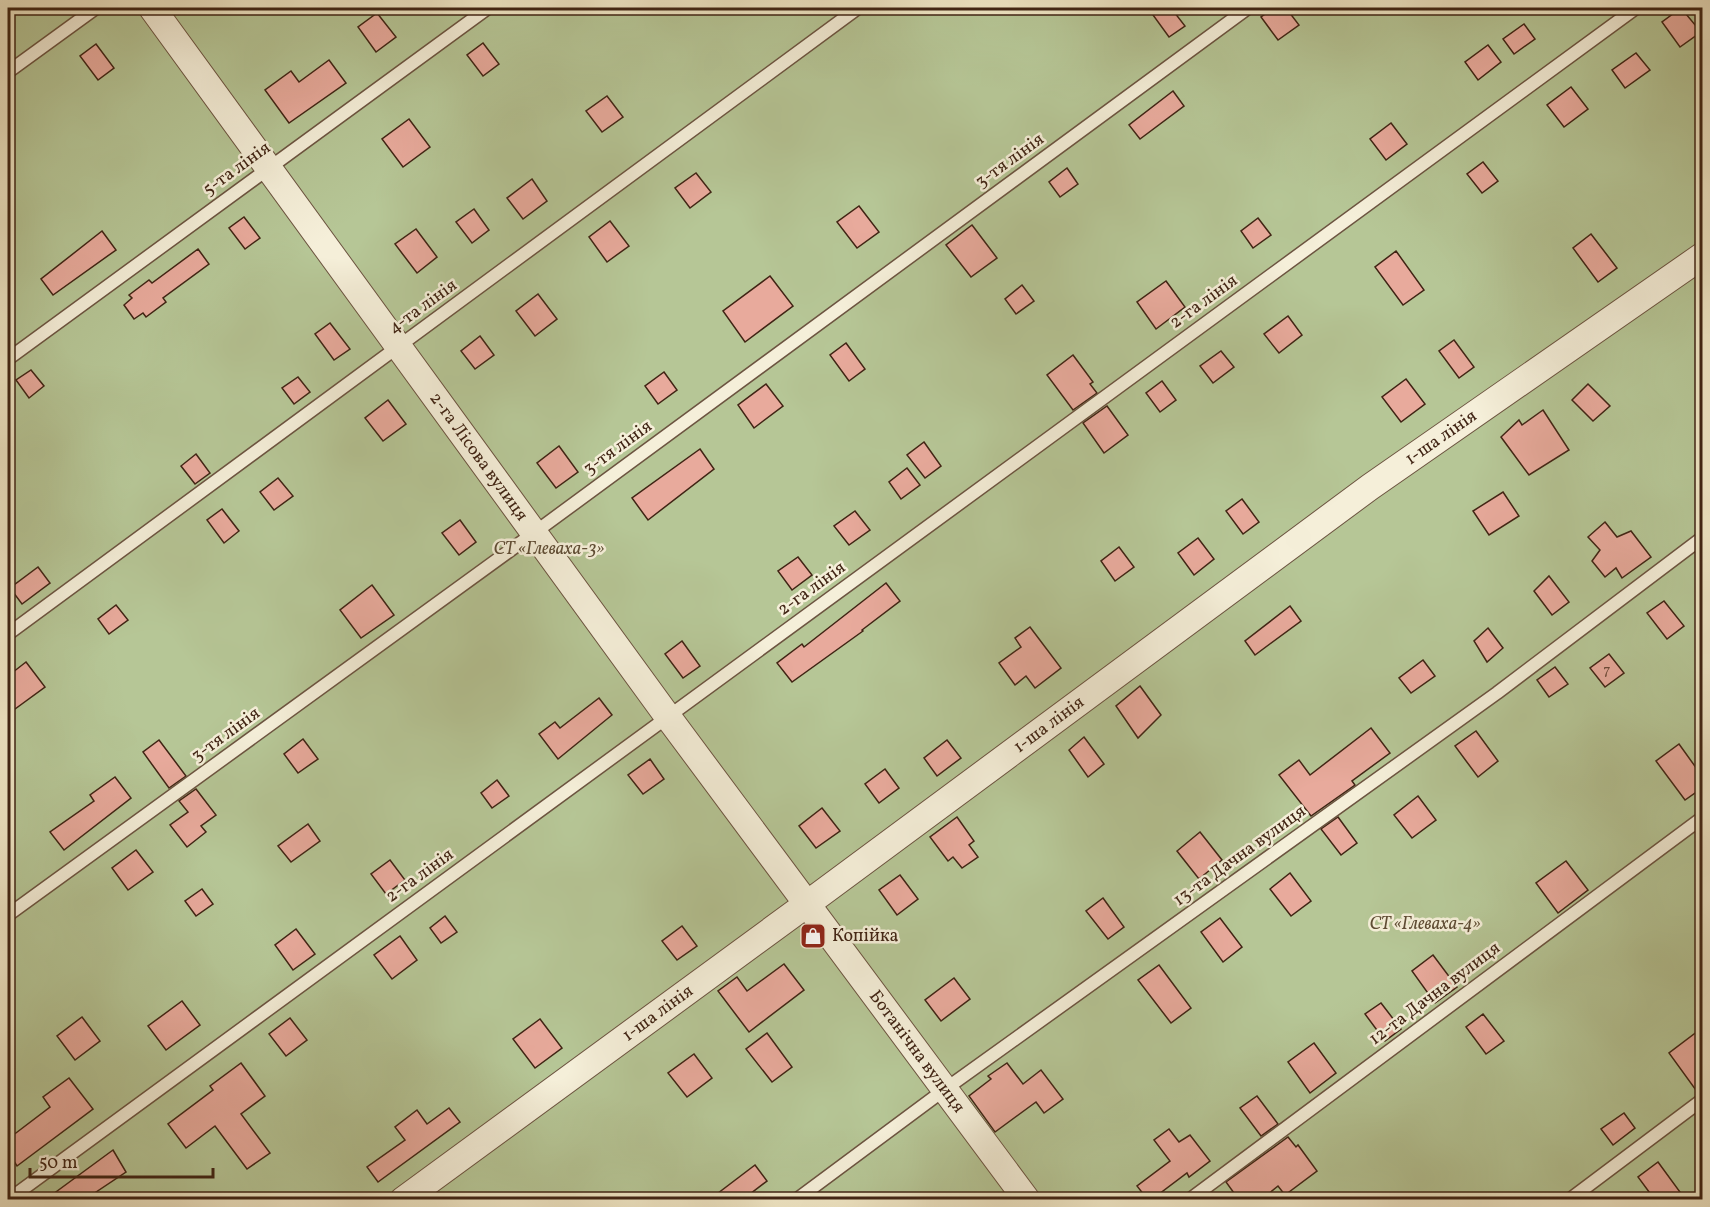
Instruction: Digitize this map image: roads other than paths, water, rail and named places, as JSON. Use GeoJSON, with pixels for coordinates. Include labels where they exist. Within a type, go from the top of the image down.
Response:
{"type":"FeatureCollection","features":[{"type":"Feature","properties":{"kind":"street","name":"2-га Лісова вулиця"},"geometry":{"type":"LineString","coordinates":[[152,8],[668,717],[807,904]]}},
{"type":"Feature","properties":{"kind":"street","name":"1-ша лінія"},"geometry":{"type":"LineString","coordinates":[[403,1200],[1370,487],[1702,256]]}},
{"type":"Feature","properties":{"kind":"street","name":"Ботанічна вулиця"},"geometry":{"type":"LineString","coordinates":[[807,904],[1027,1200]]}},
{"type":"Feature","properties":{"kind":"lane"},"geometry":{"type":"LineString","coordinates":[[8,72],[96,8]]}},
{"type":"Feature","properties":{"kind":"lane","name":"5-та лінія"},"geometry":{"type":"LineString","coordinates":[[8,359],[488,8]]}},
{"type":"Feature","properties":{"kind":"lane","name":"4-та лінія"},"geometry":{"type":"LineString","coordinates":[[8,634],[858,8]]}},
{"type":"Feature","properties":{"kind":"lane","name":"3-тя лінія"},"geometry":{"type":"LineString","coordinates":[[8,915],[534,533],[1248,8]]}},
{"type":"Feature","properties":{"kind":"lane","name":"2-га лінія"},"geometry":{"type":"LineString","coordinates":[[8,1200],[1636,8]]}},
{"type":"Feature","properties":{"kind":"lane","name":"13-та Дачна вулиця"},"geometry":{"type":"LineString","coordinates":[[796,1200],[944,1090],[1497,693],[1702,538]]}},
{"type":"Feature","properties":{"kind":"lane","name":"12-та Дачна вулиця"},"geometry":{"type":"LineString","coordinates":[[1189,1200],[1702,818]]}},
{"type":"Feature","properties":{"kind":"lane"},"geometry":{"type":"LineString","coordinates":[[1569,1200],[1702,1100]]}},
{"type":"Feature","properties":{"kind":"place","name":"Копійка"},"geometry":{"type":"Point","coordinates":[813,936]}},
{"type":"Feature","properties":{"kind":"park label","name":"СТ «Глеваха-3»"},"geometry":{"type":"Point","coordinates":[549,549]}},
{"type":"Feature","properties":{"kind":"park label","name":"СТ «Глеваха-4»"},"geometry":{"type":"Point","coordinates":[1425,924]}}]}
